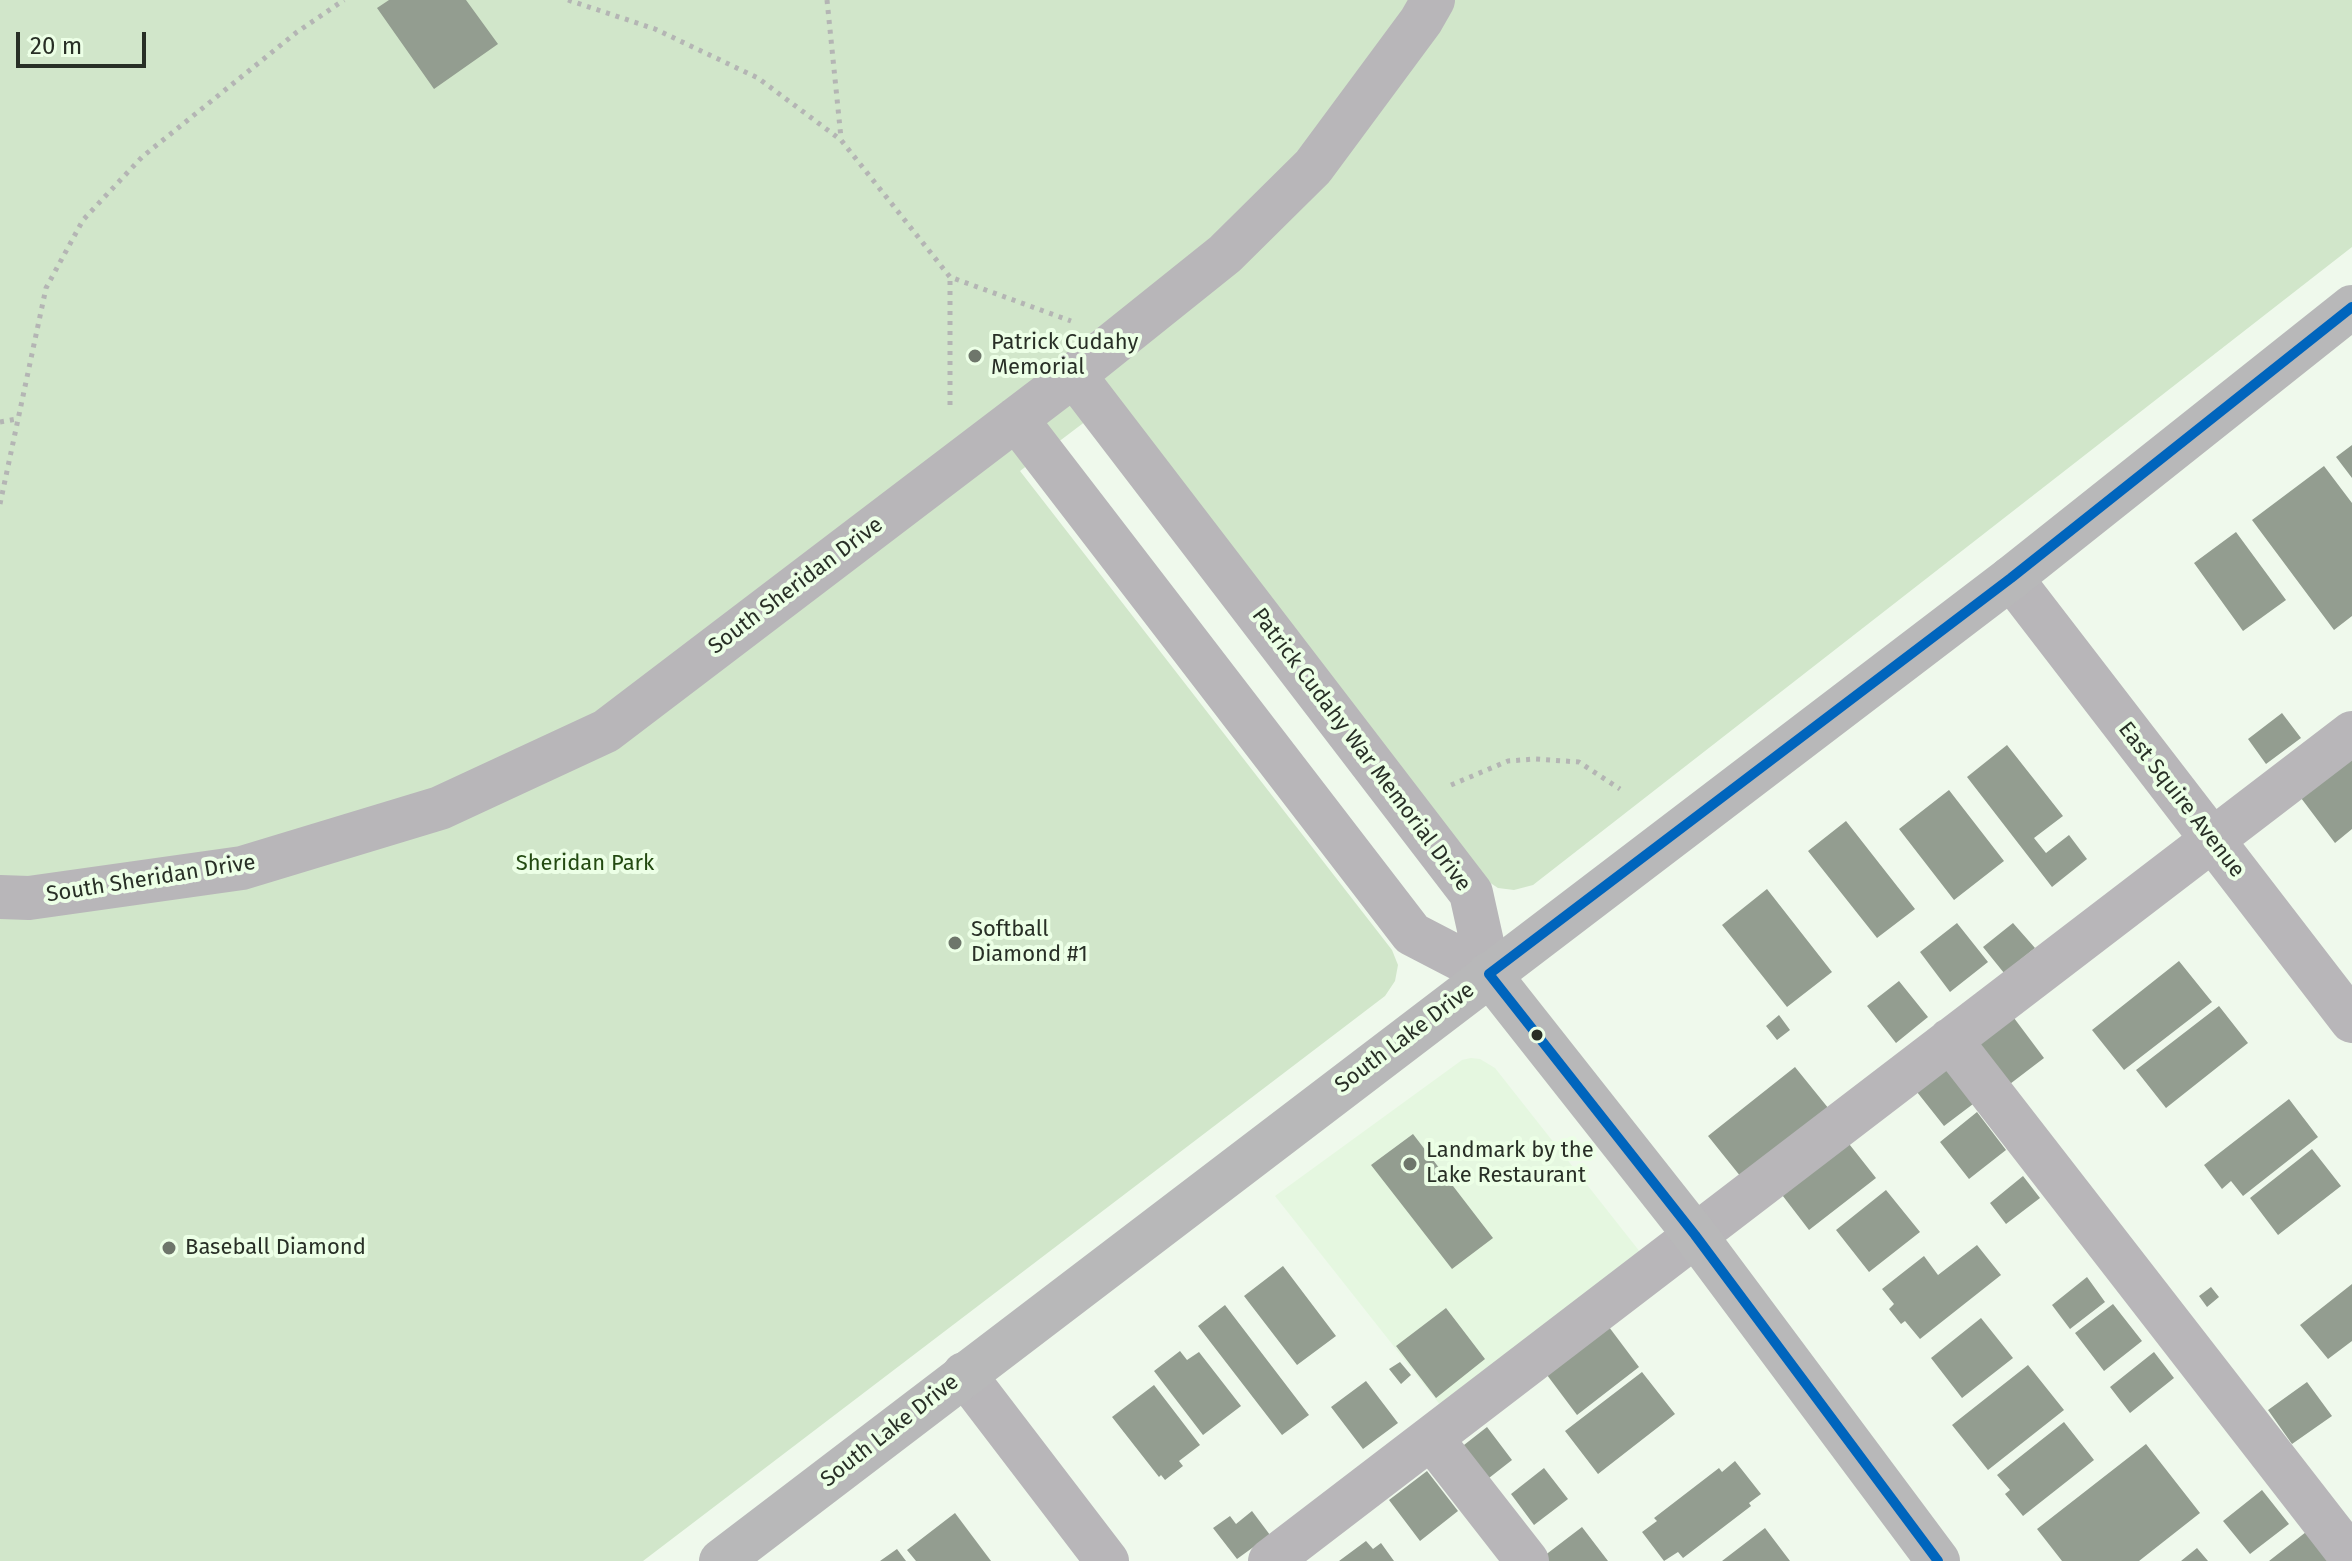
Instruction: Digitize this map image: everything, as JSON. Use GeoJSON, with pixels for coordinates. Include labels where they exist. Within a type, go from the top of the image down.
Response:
{"type":"FeatureCollection","features":[{"type":"Feature","properties":{"kind":"main road","name":"South Lake Drive"},"geometry":{"type":"LineString","coordinates":[[721,1561],[2011,578],[2352,307]]}},
{"type":"Feature","properties":{"kind":"main road"},"geometry":{"type":"LineString","coordinates":[[1489,974],[1695,1235],[1938,1561]]}},
{"type":"Feature","properties":{"kind":"street","name":"South Sheridan Drive"},"geometry":{"type":"LineString","coordinates":[[0,897],[29,898],[242,868],[440,808],[606,731],[1074,375],[1225,254],[1313,167],[1421,21],[1433,0]]}},
{"type":"Feature","properties":{"kind":"street","name":"Patrick Cudahy War Memorial Drive"},"geometry":{"type":"LineString","coordinates":[[1074,375],[1471,893],[1489,974]]}},
{"type":"Feature","properties":{"kind":"street"},"geometry":{"type":"LineString","coordinates":[[1016,419],[1412,934],[1489,974]]}},
{"type":"Feature","properties":{"kind":"street","name":"East Squire Avenue"},"geometry":{"type":"LineString","coordinates":[[2011,578],[2352,1021]]}},
{"type":"Feature","properties":{"kind":"street"},"geometry":{"type":"LineString","coordinates":[[1270,1561],[2352,733]]}},
{"type":"Feature","properties":{"kind":"street"},"geometry":{"type":"LineString","coordinates":[[1950,1040],[2352,1558]]}},
{"type":"Feature","properties":{"kind":"street"},"geometry":{"type":"LineString","coordinates":[[964,1374],[1107,1561]]}},
{"type":"Feature","properties":{"kind":"street"},"geometry":{"type":"LineString","coordinates":[[1431,1438],[1527,1561]]}},
{"type":"Feature","properties":{"kind":"path"},"geometry":{"type":"LineString","coordinates":[[0,504],[46,288],[83,220],[142,157],[297,32],[344,0]]}},
{"type":"Feature","properties":{"kind":"path"},"geometry":{"type":"LineString","coordinates":[[568,0],[655,29],[758,78],[841,140],[950,277],[1071,321]]}},
{"type":"Feature","properties":{"kind":"path"},"geometry":{"type":"LineString","coordinates":[[827,0],[841,140]]}},
{"type":"Feature","properties":{"kind":"path"},"geometry":{"type":"LineString","coordinates":[[950,277],[950,405]]}},
{"type":"Feature","properties":{"kind":"path"},"geometry":{"type":"LineString","coordinates":[[0,422],[17,419]]}},
{"type":"Feature","properties":{"kind":"path"},"geometry":{"type":"LineString","coordinates":[[1451,785],[1508,761],[1535,759],[1579,762],[1620,789]]}},
{"type":"Feature","properties":{"kind":"shaded area"},"geometry":{"type":"Polygon","coordinates":[[[1480,1059],[1495,1068],[1644,1257],[1445,1411],[1275,1196],[1462,1060],[1480,1059]]]}},
{"type":"Feature","properties":{"kind":"green space","name":"Sheridan Park"},"geometry":{"type":"Polygon","coordinates":[[[0,0],[2352,0],[2352,247],[1533,885],[1514,890],[1498,888],[1483,878],[1115,399],[1020,471],[1392,950],[1398,965],[1395,981],[1385,996],[643,1561],[0,1561],[0,0]]]}},
{"type":"Feature","properties":{"kind":"building"},"geometry":{"type":"Polygon","coordinates":[[[389,0],[466,0],[498,44],[434,89],[377,8],[389,0]]]}},
{"type":"Feature","properties":{"kind":"building"},"geometry":{"type":"Polygon","coordinates":[[[2352,445],[2352,478],[2336,457],[2352,445]]]}},
{"type":"Feature","properties":{"kind":"building"},"geometry":{"type":"Polygon","coordinates":[[[2324,466],[2352,503],[2352,616],[2334,630],[2252,520],[2324,466]]]}},
{"type":"Feature","properties":{"kind":"building"},"geometry":{"type":"Polygon","coordinates":[[[2236,532],[2286,600],[2243,631],[2194,563],[2236,532]]]}},
{"type":"Feature","properties":{"kind":"building"},"geometry":{"type":"Polygon","coordinates":[[[2282,713],[2301,738],[2266,764],[2248,739],[2282,713]]]}},
{"type":"Feature","properties":{"kind":"building"},"geometry":{"type":"Polygon","coordinates":[[[2007,745],[2063,816],[2034,838],[2046,853],[2069,835],[2087,859],[2052,887],[1967,777],[2007,745]]]}},
{"type":"Feature","properties":{"kind":"building"},"geometry":{"type":"Polygon","coordinates":[[[2352,758],[2352,829],[2335,843],[2301,798],[2352,758]]]}},
{"type":"Feature","properties":{"kind":"building"},"geometry":{"type":"Polygon","coordinates":[[[1949,790],[2004,861],[1954,900],[1899,829],[1949,790]]]}},
{"type":"Feature","properties":{"kind":"building"},"geometry":{"type":"Polygon","coordinates":[[[1846,821],[1915,909],[1877,938],[1808,851],[1846,821]]]}},
{"type":"Feature","properties":{"kind":"building"},"geometry":{"type":"Polygon","coordinates":[[[1767,889],[1832,972],[1787,1007],[1722,925],[1767,889]]]}},
{"type":"Feature","properties":{"kind":"building"},"geometry":{"type":"Polygon","coordinates":[[[1957,923],[1988,962],[1950,992],[1920,952],[1957,923]]]}},
{"type":"Feature","properties":{"kind":"building"},"geometry":{"type":"Polygon","coordinates":[[[2013,923],[2035,948],[2004,973],[1983,947],[2013,923]]]}},
{"type":"Feature","properties":{"kind":"building"},"geometry":{"type":"Polygon","coordinates":[[[2179,961],[2212,1002],[2124,1070],[2092,1030],[2179,961]]]}},
{"type":"Feature","properties":{"kind":"building"},"geometry":{"type":"Polygon","coordinates":[[[1899,981],[1928,1017],[1896,1043],[1867,1006],[1899,981]]]}},
{"type":"Feature","properties":{"kind":"building"},"geometry":{"type":"Polygon","coordinates":[[[2219,1006],[2248,1043],[2166,1108],[2136,1070],[2219,1006]]]}},
{"type":"Feature","properties":{"kind":"building"},"geometry":{"type":"Polygon","coordinates":[[[2008,1010],[2044,1058],[2006,1087],[1970,1040],[2008,1010]]]}},
{"type":"Feature","properties":{"kind":"building"},"geometry":{"type":"Polygon","coordinates":[[[1779,1015],[1790,1030],[1777,1040],[1766,1026],[1779,1015]]]}},
{"type":"Feature","properties":{"kind":"building"},"geometry":{"type":"Polygon","coordinates":[[[1795,1067],[1829,1109],[1741,1177],[1708,1136],[1795,1067]]]}},
{"type":"Feature","properties":{"kind":"building"},"geometry":{"type":"Polygon","coordinates":[[[1950,1067],[1977,1101],[1944,1126],[1917,1092],[1950,1067]]]}},
{"type":"Feature","properties":{"kind":"building"},"geometry":{"type":"Polygon","coordinates":[[[2289,1099],[2318,1137],[2243,1196],[2231,1181],[2222,1189],[2204,1165],[2289,1099]]]}},
{"type":"Feature","properties":{"kind":"building"},"geometry":{"type":"Polygon","coordinates":[[[1977,1112],[2006,1150],[1969,1179],[1940,1142],[1977,1112]]]}},
{"type":"Feature","properties":{"kind":"building"},"geometry":{"type":"Polygon","coordinates":[[[1413,1134],[1493,1238],[1452,1269],[1371,1165],[1413,1134]]]}},
{"type":"Feature","properties":{"kind":"building"},"geometry":{"type":"Polygon","coordinates":[[[1842,1135],[1876,1178],[1809,1230],[1776,1187],[1842,1135]]]}},
{"type":"Feature","properties":{"kind":"building"},"geometry":{"type":"Polygon","coordinates":[[[2312,1149],[2341,1186],[2278,1235],[2250,1198],[2312,1149]]]}},
{"type":"Feature","properties":{"kind":"building"},"geometry":{"type":"Polygon","coordinates":[[[2023,1176],[2040,1198],[2006,1224],[1990,1203],[2023,1176]]]}},
{"type":"Feature","properties":{"kind":"building"},"geometry":{"type":"Polygon","coordinates":[[[1886,1190],[1920,1232],[1869,1272],[1836,1230],[1886,1190]]]}},
{"type":"Feature","properties":{"kind":"building"},"geometry":{"type":"Polygon","coordinates":[[[1977,1245],[2001,1275],[1920,1339],[1905,1321],[1901,1324],[1889,1309],[1894,1304],[1882,1289],[1924,1256],[1938,1275],[1977,1245]]]}},
{"type":"Feature","properties":{"kind":"building"},"geometry":{"type":"Polygon","coordinates":[[[1283,1266],[1336,1336],[1297,1365],[1244,1296],[1283,1266]]]}},
{"type":"Feature","properties":{"kind":"building"},"geometry":{"type":"Polygon","coordinates":[[[2087,1277],[2105,1302],[2070,1329],[2052,1305],[2087,1277]]]}},
{"type":"Feature","properties":{"kind":"building"},"geometry":{"type":"Polygon","coordinates":[[[2352,1284],[2352,1341],[2328,1359],[2300,1325],[2352,1284]]]}},
{"type":"Feature","properties":{"kind":"building"},"geometry":{"type":"Polygon","coordinates":[[[2211,1287],[2219,1297],[2207,1307],[2199,1296],[2211,1287]]]}},
{"type":"Feature","properties":{"kind":"building"},"geometry":{"type":"Polygon","coordinates":[[[2113,1304],[2142,1341],[2104,1371],[2075,1333],[2113,1304]]]}},
{"type":"Feature","properties":{"kind":"building"},"geometry":{"type":"Polygon","coordinates":[[[1225,1305],[1309,1415],[1282,1435],[1198,1326],[1225,1305]]]}},
{"type":"Feature","properties":{"kind":"building"},"geometry":{"type":"Polygon","coordinates":[[[1446,1308],[1485,1359],[1436,1398],[1396,1346],[1446,1308]]]}},
{"type":"Feature","properties":{"kind":"building"},"geometry":{"type":"Polygon","coordinates":[[[1981,1318],[2013,1358],[1962,1398],[1931,1358],[1981,1318]]]}},
{"type":"Feature","properties":{"kind":"building"},"geometry":{"type":"Polygon","coordinates":[[[1606,1323],[1639,1367],[1577,1415],[1544,1371],[1606,1323]]]}},
{"type":"Feature","properties":{"kind":"building"},"geometry":{"type":"Polygon","coordinates":[[[1180,1351],[1187,1360],[1199,1352],[1241,1406],[1203,1435],[1154,1371],[1180,1351]]]}},
{"type":"Feature","properties":{"kind":"building"},"geometry":{"type":"Polygon","coordinates":[[[2154,1352],[2174,1378],[2130,1413],[2110,1387],[2154,1352]]]}},
{"type":"Feature","properties":{"kind":"building"},"geometry":{"type":"Polygon","coordinates":[[[1400,1362],[1411,1375],[1401,1384],[1389,1369],[1400,1362]]]}},
{"type":"Feature","properties":{"kind":"building"},"geometry":{"type":"Polygon","coordinates":[[[2028,1365],[2064,1410],[1988,1470],[1952,1425],[2028,1365]]]}},
{"type":"Feature","properties":{"kind":"building"},"geometry":{"type":"Polygon","coordinates":[[[1642,1372],[1675,1414],[1598,1474],[1565,1431],[1642,1372]]]}},
{"type":"Feature","properties":{"kind":"building"},"geometry":{"type":"Polygon","coordinates":[[[1366,1381],[1398,1423],[1363,1449],[1331,1407],[1366,1381]]]}},
{"type":"Feature","properties":{"kind":"building"},"geometry":{"type":"Polygon","coordinates":[[[2307,1382],[2332,1416],[2292,1444],[2268,1410],[2307,1382]]]}},
{"type":"Feature","properties":{"kind":"building"},"geometry":{"type":"Polygon","coordinates":[[[1154,1385],[1200,1445],[1179,1461],[1183,1466],[1165,1480],[1161,1475],[1159,1477],[1112,1417],[1154,1385]]]}},
{"type":"Feature","properties":{"kind":"building"},"geometry":{"type":"Polygon","coordinates":[[[2064,1422],[2094,1460],[2023,1516],[2005,1494],[2010,1490],[1997,1475],[2064,1422]]]}},
{"type":"Feature","properties":{"kind":"building"},"geometry":{"type":"Polygon","coordinates":[[[1487,1427],[1512,1460],[1480,1485],[1455,1452],[1487,1427]]]}},
{"type":"Feature","properties":{"kind":"building"},"geometry":{"type":"Polygon","coordinates":[[[2146,1444],[2200,1513],[2139,1561],[2062,1561],[2037,1529],[2146,1444]]]}},
{"type":"Feature","properties":{"kind":"building"},"geometry":{"type":"Polygon","coordinates":[[[1735,1461],[1761,1494],[1749,1503],[1751,1506],[1683,1558],[1678,1552],[1664,1561],[1642,1532],[1657,1521],[1654,1518],[1719,1468],[1722,1472],[1735,1461]]]}},
{"type":"Feature","properties":{"kind":"building"},"geometry":{"type":"Polygon","coordinates":[[[1544,1468],[1568,1499],[1534,1525],[1511,1494],[1544,1468]]]}},
{"type":"Feature","properties":{"kind":"building"},"geometry":{"type":"Polygon","coordinates":[[[1427,1471],[1458,1511],[1420,1541],[1389,1500],[1427,1471]]]}},
{"type":"Feature","properties":{"kind":"building"},"geometry":{"type":"Polygon","coordinates":[[[2262,1490],[2289,1524],[2250,1554],[2223,1521],[2262,1490]]]}},
{"type":"Feature","properties":{"kind":"building"},"geometry":{"type":"Polygon","coordinates":[[[1252,1511],[1270,1535],[1237,1559],[1213,1528],[1230,1516],[1236,1524],[1252,1511]]]}},
{"type":"Feature","properties":{"kind":"building"},"geometry":{"type":"Polygon","coordinates":[[[955,1513],[991,1561],[916,1561],[907,1550],[955,1513]]]}},
{"type":"Feature","properties":{"kind":"building"},"geometry":{"type":"Polygon","coordinates":[[[1582,1527],[1608,1561],[1547,1561],[1544,1556],[1582,1527]]]}},
{"type":"Feature","properties":{"kind":"building"},"geometry":{"type":"Polygon","coordinates":[[[1765,1528],[1790,1561],[1722,1561],[1765,1528]]]}},
{"type":"Feature","properties":{"kind":"building"},"geometry":{"type":"Polygon","coordinates":[[[2306,1532],[2329,1561],[2269,1561],[2306,1532]]]}},
{"type":"Feature","properties":{"kind":"building"},"geometry":{"type":"Polygon","coordinates":[[[1366,1541],[1373,1549],[1381,1543],[1394,1561],[1339,1561],[1366,1541]]]}},
{"type":"Feature","properties":{"kind":"building"},"geometry":{"type":"Polygon","coordinates":[[[2197,1548],[2208,1561],[2181,1561],[2197,1548]]]}},
{"type":"Feature","properties":{"kind":"building"},"geometry":{"type":"Polygon","coordinates":[[[897,1549],[906,1561],[880,1561],[897,1549]]]}},
{"type":"Feature","properties":{"kind":"transit line"},"geometry":{"type":"LineString","coordinates":[[1489,974],[2011,578],[2352,307]]}},
{"type":"Feature","properties":{"kind":"transit line"},"geometry":{"type":"LineString","coordinates":[[1489,974],[1695,1235],[1938,1561]]}},
{"type":"Feature","properties":{"kind":"place","name":"Patrick Cudahy Memorial"},"geometry":{"type":"Point","coordinates":[975,356]}},
{"type":"Feature","properties":{"kind":"place","name":"Softball Diamond #1"},"geometry":{"type":"Point","coordinates":[955,943]}},
{"type":"Feature","properties":{"kind":"place","name":"Landmark by the Lake Restaurant"},"geometry":{"type":"Point","coordinates":[1410,1164]}},
{"type":"Feature","properties":{"kind":"place","name":"Baseball Diamond"},"geometry":{"type":"Point","coordinates":[169,1248]}}]}
